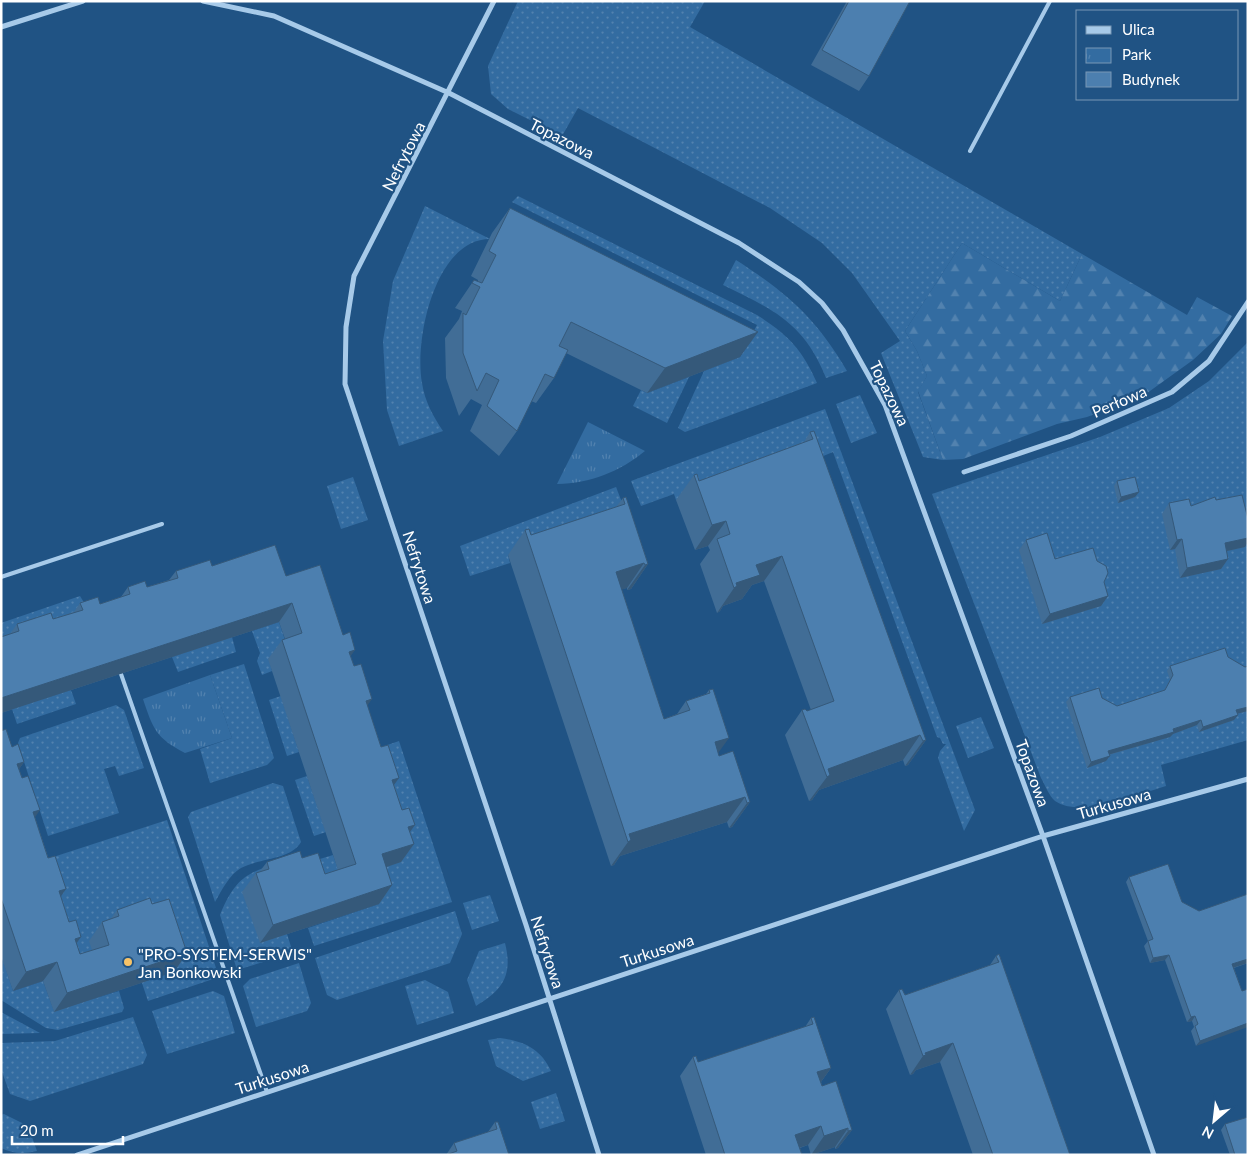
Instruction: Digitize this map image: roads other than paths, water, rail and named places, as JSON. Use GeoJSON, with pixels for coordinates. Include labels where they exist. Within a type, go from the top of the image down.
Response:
{"type":"FeatureCollection","features":[{"type":"Feature","properties":{"kind":"street"},"geometry":{"type":"LineString","coordinates":[[1,27],[83,1]]}},
{"type":"Feature","properties":{"kind":"street","name":"Topazowa"},"geometry":{"type":"LineString","coordinates":[[203,1],[274,16],[449,93],[739,243],[799,282],[822,303],[843,330],[885,405],[1043,836],[1154,1155]]}},
{"type":"Feature","properties":{"kind":"street","name":"Nefrytowa"},"geometry":{"type":"LineString","coordinates":[[494,1],[449,93],[354,276],[346,327],[346,384],[599,1155]]}},
{"type":"Feature","properties":{"kind":"street","name":"Perłowa"},"geometry":{"type":"LineString","coordinates":[[964,472],[1071,436],[1172,392],[1209,361],[1248,302]]}},
{"type":"Feature","properties":{"kind":"street","name":"Turkusowa"},"geometry":{"type":"LineString","coordinates":[[77,1155],[1043,836],[1248,779]]}},
{"type":"Feature","properties":{"kind":"lane"},"geometry":{"type":"LineString","coordinates":[[970,151],[1050,1]]}},
{"type":"Feature","properties":{"kind":"lane"},"geometry":{"type":"LineString","coordinates":[[1,578],[162,524]]}},
{"type":"Feature","properties":{"kind":"lane"},"geometry":{"type":"LineString","coordinates":[[121,674],[267,1092]]}},
{"type":"Feature","properties":{"kind":"place","name":"\"PRO-SYSTEM-SERWIS\" Jan Bonkowski"},"geometry":{"type":"Point","coordinates":[128,962]}}]}
